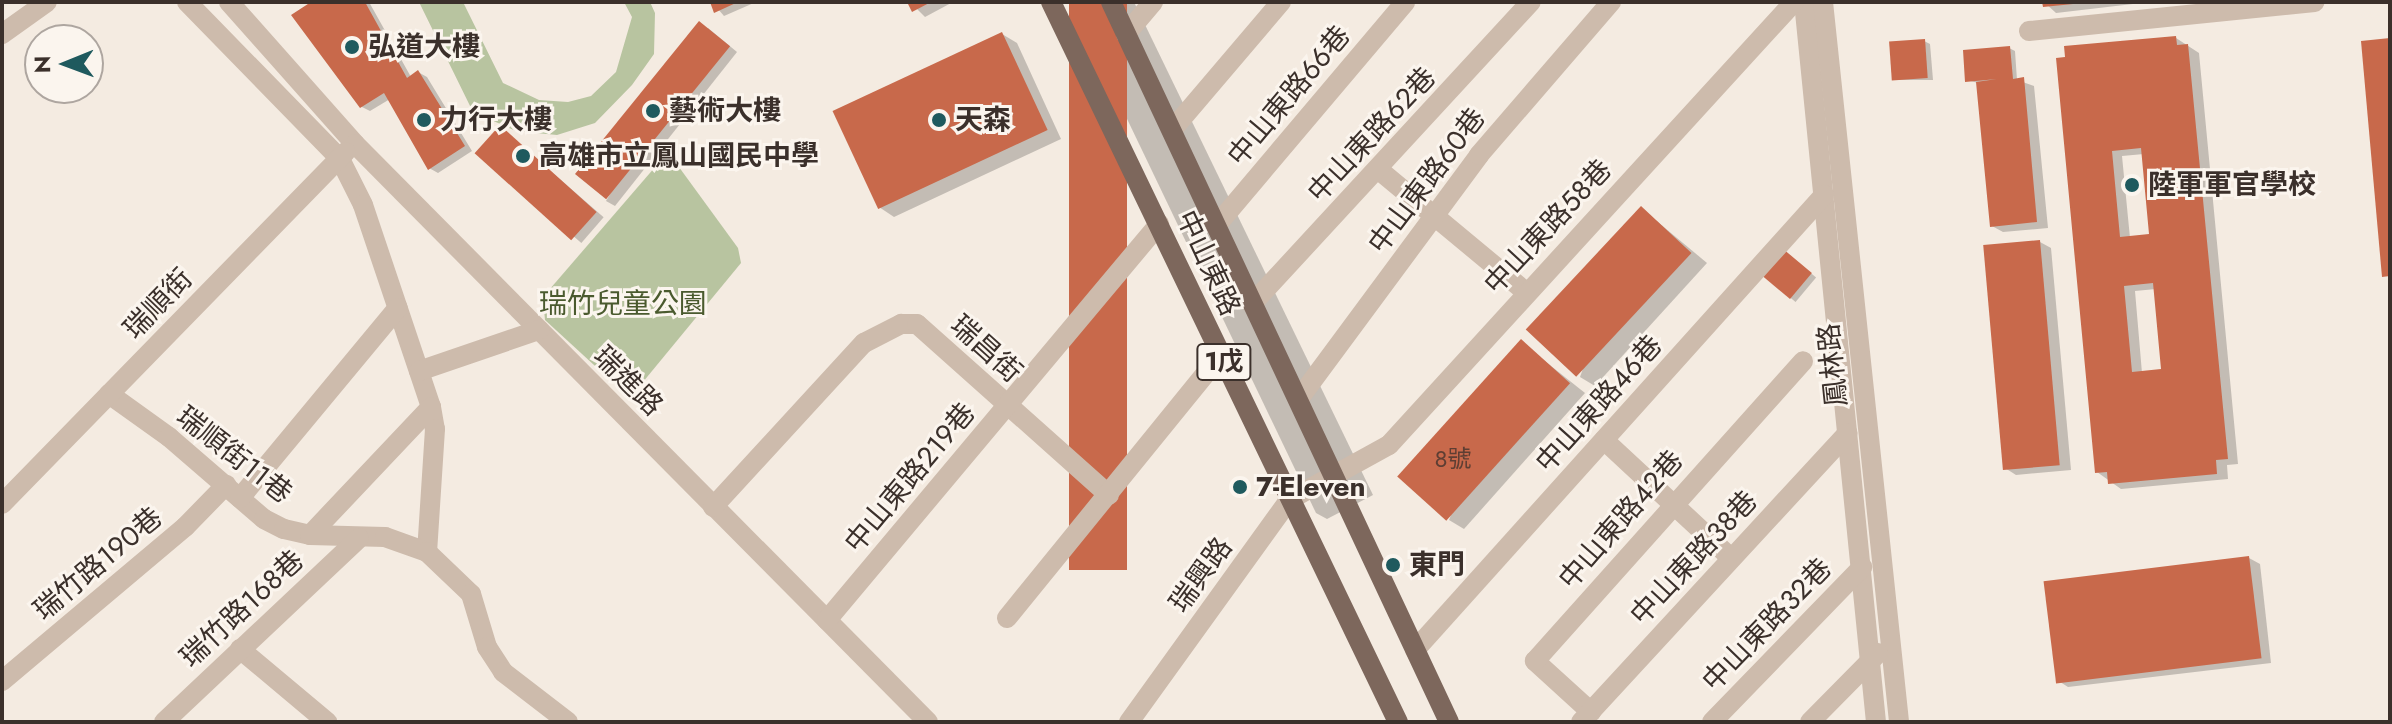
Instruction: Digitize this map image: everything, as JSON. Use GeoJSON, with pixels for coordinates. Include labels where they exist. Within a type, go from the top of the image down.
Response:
{"type":"FeatureCollection","features":[{"type":"Feature","properties":{"kind":"main road","name":"中山東路"},"geometry":{"type":"LineString","coordinates":[[1051,2],[1398,722]]}},
{"type":"Feature","properties":{"kind":"main road","name":"中山東路"},"geometry":{"type":"LineString","coordinates":[[1111,2],[1449,722]]}},
{"type":"Feature","properties":{"kind":"street"},"geometry":{"type":"LineString","coordinates":[[187,2],[340,159],[378,240],[431,407],[435,429],[427,552],[471,594],[487,647],[503,672],[568,722]]}},
{"type":"Feature","properties":{"kind":"street","name":"瑞進路"},"geometry":{"type":"LineString","coordinates":[[229,2],[355,144],[928,722]]}},
{"type":"Feature","properties":{"kind":"street"},"geometry":{"type":"LineString","coordinates":[[1126,34],[1153,2]]}},
{"type":"Feature","properties":{"kind":"street"},"geometry":{"type":"LineString","coordinates":[[1172,130],[1281,2]]}},
{"type":"Feature","properties":{"kind":"street","name":"中山東路66巷"},"geometry":{"type":"LineString","coordinates":[[1216,226],[1405,2]]}},
{"type":"Feature","properties":{"kind":"street","name":"中山東路62巷"},"geometry":{"type":"LineString","coordinates":[[1252,304],[1531,2]]}},
{"type":"Feature","properties":{"kind":"street","name":"中山東路60巷"},"geometry":{"type":"LineString","coordinates":[[1298,400],[1479,155],[1611,2]]}},
{"type":"Feature","properties":{"kind":"street","name":"中山東路58巷"},"geometry":{"type":"LineString","coordinates":[[1334,480],[1389,445],[1794,2]]}},
{"type":"Feature","properties":{"kind":"street","name":"鳳林路"},"geometry":{"type":"LineString","coordinates":[[1804,2],[1876,722]]}},
{"type":"Feature","properties":{"kind":"street","name":"鳳林路"},"geometry":{"type":"LineString","coordinates":[[1823,2],[1899,722]]}},
{"type":"Feature","properties":{"kind":"street"},"geometry":{"type":"LineString","coordinates":[[2029,31],[2315,2]]}},
{"type":"Feature","properties":{"kind":"street"},"geometry":{"type":"LineString","coordinates":[[2,34],[42,6]]}},
{"type":"Feature","properties":{"kind":"street","name":"瑞順街"},"geometry":{"type":"LineString","coordinates":[[2,504],[355,144]]}},
{"type":"Feature","properties":{"kind":"street"},"geometry":{"type":"LineString","coordinates":[[1379,170],[1526,292]]}},
{"type":"Feature","properties":{"kind":"street","name":"中山東路46巷"},"geometry":{"type":"LineString","coordinates":[[1415,650],[1824,195]]}},
{"type":"Feature","properties":{"kind":"street","name":"中山東路219巷"},"geometry":{"type":"LineString","coordinates":[[827,620],[1159,224]]}},
{"type":"Feature","properties":{"kind":"street","name":"瑞竹路190巷"},"geometry":{"type":"LineString","coordinates":[[2,681],[185,527],[233,491],[398,308]]}},
{"type":"Feature","properties":{"kind":"street","name":"瑞昌街"},"geometry":{"type":"LineString","coordinates":[[713,507],[864,343],[901,324],[917,324],[1109,495]]}},
{"type":"Feature","properties":{"kind":"street"},"geometry":{"type":"LineString","coordinates":[[419,371],[539,330]]}},
{"type":"Feature","properties":{"kind":"street"},"geometry":{"type":"LineString","coordinates":[[1007,618],[1221,355]]}},
{"type":"Feature","properties":{"kind":"street","name":"中山東路42巷"},"geometry":{"type":"LineString","coordinates":[[1586,717],[1535,661],[1671,503],[1803,361]]}},
{"type":"Feature","properties":{"kind":"street","name":"瑞順街11巷"},"geometry":{"type":"LineString","coordinates":[[109,394],[264,519],[310,535],[385,537],[427,552]]}},
{"type":"Feature","properties":{"kind":"street"},"geometry":{"type":"LineString","coordinates":[[310,535],[431,407]]}},
{"type":"Feature","properties":{"kind":"street","name":"中山東路38巷"},"geometry":{"type":"LineString","coordinates":[[1586,717],[1848,433]]}},
{"type":"Feature","properties":{"kind":"street"},"geometry":{"type":"LineString","coordinates":[[1604,440],[1731,558]]}},
{"type":"Feature","properties":{"kind":"street"},"geometry":{"type":"LineString","coordinates":[[1289,500],[1334,480]]}},
{"type":"Feature","properties":{"kind":"street","name":"瑞興路"},"geometry":{"type":"LineString","coordinates":[[1129,722],[1289,500]]}},
{"type":"Feature","properties":{"kind":"street","name":"瑞竹路168巷"},"geometry":{"type":"LineString","coordinates":[[164,722],[359,538]]}},
{"type":"Feature","properties":{"kind":"street","name":"中山東路32巷"},"geometry":{"type":"LineString","coordinates":[[1712,722],[1862,567]]}},
{"type":"Feature","properties":{"kind":"street"},"geometry":{"type":"LineString","coordinates":[[1810,722],[1870,658],[1890,643]]}},
{"type":"Feature","properties":{"kind":"street"},"geometry":{"type":"LineString","coordinates":[[240,649],[327,722]]}},
{"type":"Feature","properties":{"kind":"green space"},"geometry":{"type":"Polygon","coordinates":[[[419,2],[463,2],[503,83],[539,100],[568,102],[591,96],[616,72],[632,17],[624,2],[650,2],[655,13],[654,54],[632,85],[595,123],[557,135],[516,131],[473,112],[419,2]]]}},
{"type":"Feature","properties":{"kind":"green space","name":"瑞竹兒童公園"},"geometry":{"type":"Polygon","coordinates":[[[668,152],[738,248],[741,263],[638,388],[619,388],[545,320],[543,297],[668,152]]]}},
{"type":"Feature","properties":{"kind":"building","name":"弘道大樓"},"geometry":{"type":"Polygon","coordinates":[[[311,2],[365,2],[407,78],[418,70],[465,146],[428,170],[384,93],[360,108],[291,15],[311,2]]]}},
{"type":"Feature","properties":{"kind":"building"},"geometry":{"type":"Polygon","coordinates":[[[710,2],[738,2],[714,13],[710,2]]]}},
{"type":"Feature","properties":{"kind":"building"},"geometry":{"type":"Polygon","coordinates":[[[907,2],[931,2],[912,12],[907,2]]]}},
{"type":"Feature","properties":{"kind":"building"},"geometry":{"type":"Polygon","coordinates":[[[1069,2],[1127,2],[1127,570],[1069,570],[1069,2]]]}},
{"type":"Feature","properties":{"kind":"building"},"geometry":{"type":"Polygon","coordinates":[[[2042,2],[2073,2],[2073,4],[2043,7],[2042,2]]]}},
{"type":"Feature","properties":{"kind":"building","name":"藝術大樓"},"geometry":{"type":"Polygon","coordinates":[[[699,21],[730,46],[606,199],[575,174],[699,21]]]}},
{"type":"Feature","properties":{"kind":"building","name":"天森"},"geometry":{"type":"Polygon","coordinates":[[[1002,32],[1048,130],[878,209],[833,111],[1002,32]]]}},
{"type":"Feature","properties":{"kind":"building"},"geometry":{"type":"Polygon","coordinates":[[[2176,36],[2177,45],[2188,44],[2228,459],[2216,460],[2217,474],[2108,484],[2107,472],[2095,473],[2056,58],[2065,57],[2064,46],[2176,36]],[[2141,148],[2112,151],[2120,237],[2149,234],[2141,148]],[[2153,283],[2124,286],[2132,372],[2161,369],[2153,283]]]}},
{"type":"Feature","properties":{"kind":"building"},"geometry":{"type":"Polygon","coordinates":[[[2390,38],[2390,276],[2382,277],[2361,41],[2390,38]]]}},
{"type":"Feature","properties":{"kind":"building"},"geometry":{"type":"Polygon","coordinates":[[[1925,39],[1928,78],[1892,80],[1889,42],[1925,39]]]}},
{"type":"Feature","properties":{"kind":"building"},"geometry":{"type":"Polygon","coordinates":[[[2010,46],[2013,79],[2024,77],[2037,222],[1990,227],[1976,82],[1997,79],[1965,82],[1963,50],[2010,46]]]}},
{"type":"Feature","properties":{"kind":"building"},"geometry":{"type":"Polygon","coordinates":[[[500,125],[597,212],[571,240],[475,153],[500,125]]]}},
{"type":"Feature","properties":{"kind":"building"},"geometry":{"type":"Polygon","coordinates":[[[1641,206],[1691,253],[1576,377],[1526,330],[1641,206]]]}},
{"type":"Feature","properties":{"kind":"building"},"geometry":{"type":"Polygon","coordinates":[[[2040,240],[2060,465],[2003,470],[1983,245],[2040,240]]]}},
{"type":"Feature","properties":{"kind":"building"},"geometry":{"type":"Polygon","coordinates":[[[1782,248],[1812,273],[1790,299],[1760,274],[1782,248]]]}},
{"type":"Feature","properties":{"kind":"building"},"geometry":{"type":"Polygon","coordinates":[[[1521,339],[1570,383],[1446,521],[1397,476],[1521,339]]]}},
{"type":"Feature","properties":{"kind":"building"},"geometry":{"type":"Polygon","coordinates":[[[2249,556],[2262,658],[2056,683],[2044,581],[2249,556]]]}},
{"type":"Feature","properties":{"kind":"place","name":"弘道大樓"},"geometry":{"type":"Point","coordinates":[352,47]}},
{"type":"Feature","properties":{"kind":"place","name":"藝術大樓"},"geometry":{"type":"Point","coordinates":[653,111]}},
{"type":"Feature","properties":{"kind":"place","name":"力行大樓"},"geometry":{"type":"Point","coordinates":[424,120]}},
{"type":"Feature","properties":{"kind":"place","name":"天森"},"geometry":{"type":"Point","coordinates":[939,120]}},
{"type":"Feature","properties":{"kind":"place","name":"高雄市立鳳山國民中學"},"geometry":{"type":"Point","coordinates":[523,156]}},
{"type":"Feature","properties":{"kind":"place","name":"陸軍軍官學校"},"geometry":{"type":"Point","coordinates":[2132,185]}},
{"type":"Feature","properties":{"kind":"place","name":"7-Eleven"},"geometry":{"type":"Point","coordinates":[1240,487]}},
{"type":"Feature","properties":{"kind":"place","name":"東門"},"geometry":{"type":"Point","coordinates":[1393,565]}}]}
